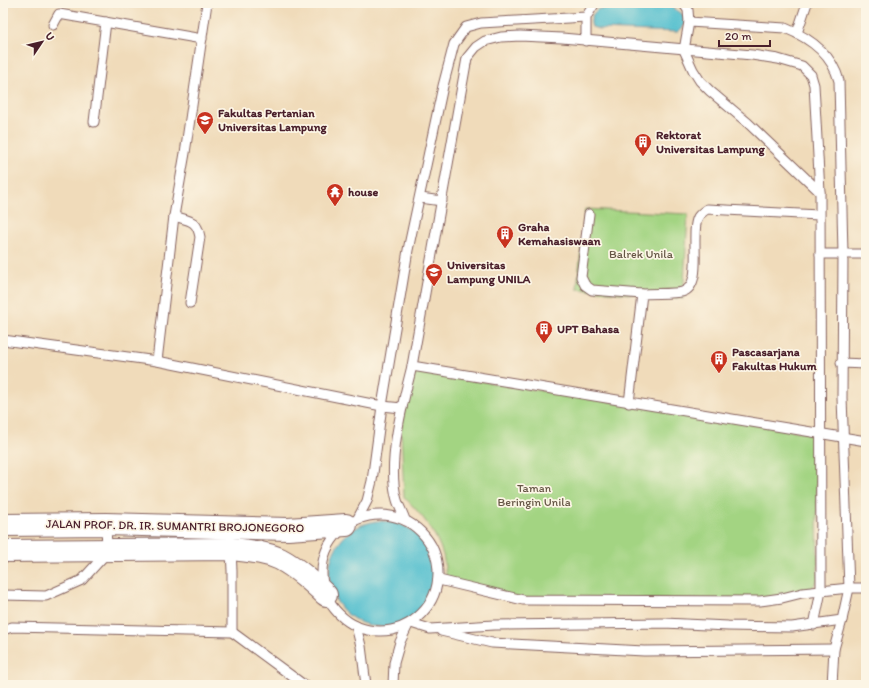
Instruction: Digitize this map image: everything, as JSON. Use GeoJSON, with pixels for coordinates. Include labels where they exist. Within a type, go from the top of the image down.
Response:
{"type":"FeatureCollection","features":[{"type":"Feature","properties":{"kind":"street","name":"JALAN PROF. DR. IR. SUMANTRI BROJONEGORO"},"geometry":{"type":"LineString","coordinates":[[3,525],[106,524],[288,529],[352,522]]}},
{"type":"Feature","properties":{"kind":"street","name":"JALAN PROF. DR. IR. SUMANTRI BROJONEGORO"},"geometry":{"type":"LineString","coordinates":[[3,551],[231,549],[251,551],[280,559],[308,579],[326,596]]}},
{"type":"Feature","properties":{"kind":"lane"},"geometry":{"type":"LineString","coordinates":[[157,361],[174,216],[185,153],[207,3]]}},
{"type":"Feature","properties":{"kind":"lane"},"geometry":{"type":"LineString","coordinates":[[586,41],[586,18],[595,3]]}},
{"type":"Feature","properties":{"kind":"lane"},"geometry":{"type":"LineString","coordinates":[[683,3],[688,10],[689,22],[684,50],[693,70],[705,86],[748,124],[820,192]]}},
{"type":"Feature","properties":{"kind":"lane"},"geometry":{"type":"LineString","coordinates":[[797,33],[807,3]]}},
{"type":"Feature","properties":{"kind":"lane"},"geometry":{"type":"LineString","coordinates":[[52,25],[59,14],[202,39]]}},
{"type":"Feature","properties":{"kind":"lane"},"geometry":{"type":"LineString","coordinates":[[352,522],[374,514],[390,515],[405,520],[425,535],[431,545],[436,556],[438,580],[434,597],[425,612],[410,624],[391,631],[373,631],[356,626],[343,618],[333,608],[326,596],[322,570],[329,544],[352,522],[367,500],[372,481],[382,406],[408,250],[443,86],[454,44],[466,27],[481,23],[586,18]]}},
{"type":"Feature","properties":{"kind":"lane"},"geometry":{"type":"LineString","coordinates":[[94,122],[106,22]]}},
{"type":"Feature","properties":{"kind":"lane"},"geometry":{"type":"LineString","coordinates":[[689,22],[785,28],[808,38],[824,54],[837,72],[839,81],[843,254],[842,363],[849,588],[834,649],[832,685]]}},
{"type":"Feature","properties":{"kind":"lane"},"geometry":{"type":"LineString","coordinates":[[405,520],[397,500],[393,464],[402,408],[412,366],[442,202],[467,58],[476,47],[485,41],[501,37],[520,36],[752,55],[778,59],[802,66],[811,75],[814,85],[820,192],[821,434],[821,591],[814,625]]}},
{"type":"Feature","properties":{"kind":"lane"},"geometry":{"type":"LineString","coordinates":[[420,198],[442,202]]}},
{"type":"Feature","properties":{"kind":"lane"},"geometry":{"type":"LineString","coordinates":[[588,214],[582,277],[585,285],[592,290],[642,294],[683,292],[690,287],[695,278],[695,228],[698,216],[707,208],[819,215]]}},
{"type":"Feature","properties":{"kind":"lane"},"geometry":{"type":"LineString","coordinates":[[174,216],[194,222],[198,228],[200,238],[190,303]]}},
{"type":"Feature","properties":{"kind":"lane"},"geometry":{"type":"LineString","coordinates":[[820,254],[866,254]]}},
{"type":"Feature","properties":{"kind":"lane"},"geometry":{"type":"LineString","coordinates":[[629,403],[642,294]]}},
{"type":"Feature","properties":{"kind":"lane"},"geometry":{"type":"LineString","coordinates":[[3,340],[157,361],[382,406],[402,408]]}},
{"type":"Feature","properties":{"kind":"lane"},"geometry":{"type":"LineString","coordinates":[[842,363],[866,364]]}},
{"type":"Feature","properties":{"kind":"lane"},"geometry":{"type":"LineString","coordinates":[[412,366],[866,442]]}},
{"type":"Feature","properties":{"kind":"lane"},"geometry":{"type":"LineString","coordinates":[[99,549],[106,524]]}},
{"type":"Feature","properties":{"kind":"lane"},"geometry":{"type":"LineString","coordinates":[[3,558],[74,560],[99,549]]}},
{"type":"Feature","properties":{"kind":"lane"},"geometry":{"type":"LineString","coordinates":[[3,595],[46,596],[82,580],[104,556],[99,549]]}},
{"type":"Feature","properties":{"kind":"lane"},"geometry":{"type":"LineString","coordinates":[[231,549],[232,632]]}},
{"type":"Feature","properties":{"kind":"lane"},"geometry":{"type":"LineString","coordinates":[[438,580],[523,600],[760,601],[802,593],[849,588],[866,588]]}},
{"type":"Feature","properties":{"kind":"lane"},"geometry":{"type":"LineString","coordinates":[[430,629],[494,624],[664,623],[792,627],[842,620]]}},
{"type":"Feature","properties":{"kind":"lane"},"geometry":{"type":"LineString","coordinates":[[410,624],[492,643],[644,652],[834,649]]}},
{"type":"Feature","properties":{"kind":"lane"},"geometry":{"type":"LineString","coordinates":[[393,685],[394,663],[400,642],[410,624]]}},
{"type":"Feature","properties":{"kind":"lane"},"geometry":{"type":"LineString","coordinates":[[356,626],[361,646],[366,685]]}},
{"type":"Feature","properties":{"kind":"lane"},"geometry":{"type":"LineString","coordinates":[[3,630],[12,627],[232,632],[304,685]]}},
{"type":"Feature","properties":{"kind":"green space","name":"Balrek Unila"},"geometry":{"type":"Polygon","coordinates":[[[585,209],[688,214],[683,299],[577,289],[585,209]]]}},
{"type":"Feature","properties":{"kind":"green space","name":"Taman Beringin Unila"},"geometry":{"type":"Polygon","coordinates":[[[416,371],[816,434],[818,579],[812,588],[759,600],[525,599],[446,580],[443,555],[436,538],[422,516],[404,497],[401,430],[405,408],[416,371]]]}},
{"type":"Feature","properties":{"kind":"water"},"geometry":{"type":"Polygon","coordinates":[[[608,3],[674,3],[674,9],[683,15],[685,25],[678,32],[600,29],[592,27],[591,19],[593,15],[598,9],[607,8],[608,3]]]}},
{"type":"Feature","properties":{"kind":"water"},"geometry":{"type":"Polygon","coordinates":[[[382,521],[402,525],[419,537],[431,554],[435,574],[431,594],[419,611],[402,623],[382,627],[362,623],[345,611],[333,594],[329,574],[333,554],[345,537],[362,525],[382,521]]]}},
{"type":"Feature","properties":{"kind":"place","name":"Fakultas Pertanian Universitas Lampung"},"geometry":{"type":"Point","coordinates":[205,135]}},
{"type":"Feature","properties":{"kind":"place","name":"Rektorat Universitas Lampung"},"geometry":{"type":"Point","coordinates":[643,157]}},
{"type":"Feature","properties":{"kind":"place","name":"house"},"geometry":{"type":"Point","coordinates":[335,207]}},
{"type":"Feature","properties":{"kind":"place","name":"Graha Kemahasiswaan"},"geometry":{"type":"Point","coordinates":[505,249]}},
{"type":"Feature","properties":{"kind":"place","name":"Universitas Lampung UNILA"},"geometry":{"type":"Point","coordinates":[434,287]}},
{"type":"Feature","properties":{"kind":"place","name":"UPT Bahasa"},"geometry":{"type":"Point","coordinates":[544,344]}},
{"type":"Feature","properties":{"kind":"place","name":"Pascasarjana Fakultas Hukum"},"geometry":{"type":"Point","coordinates":[719,374]}}]}
